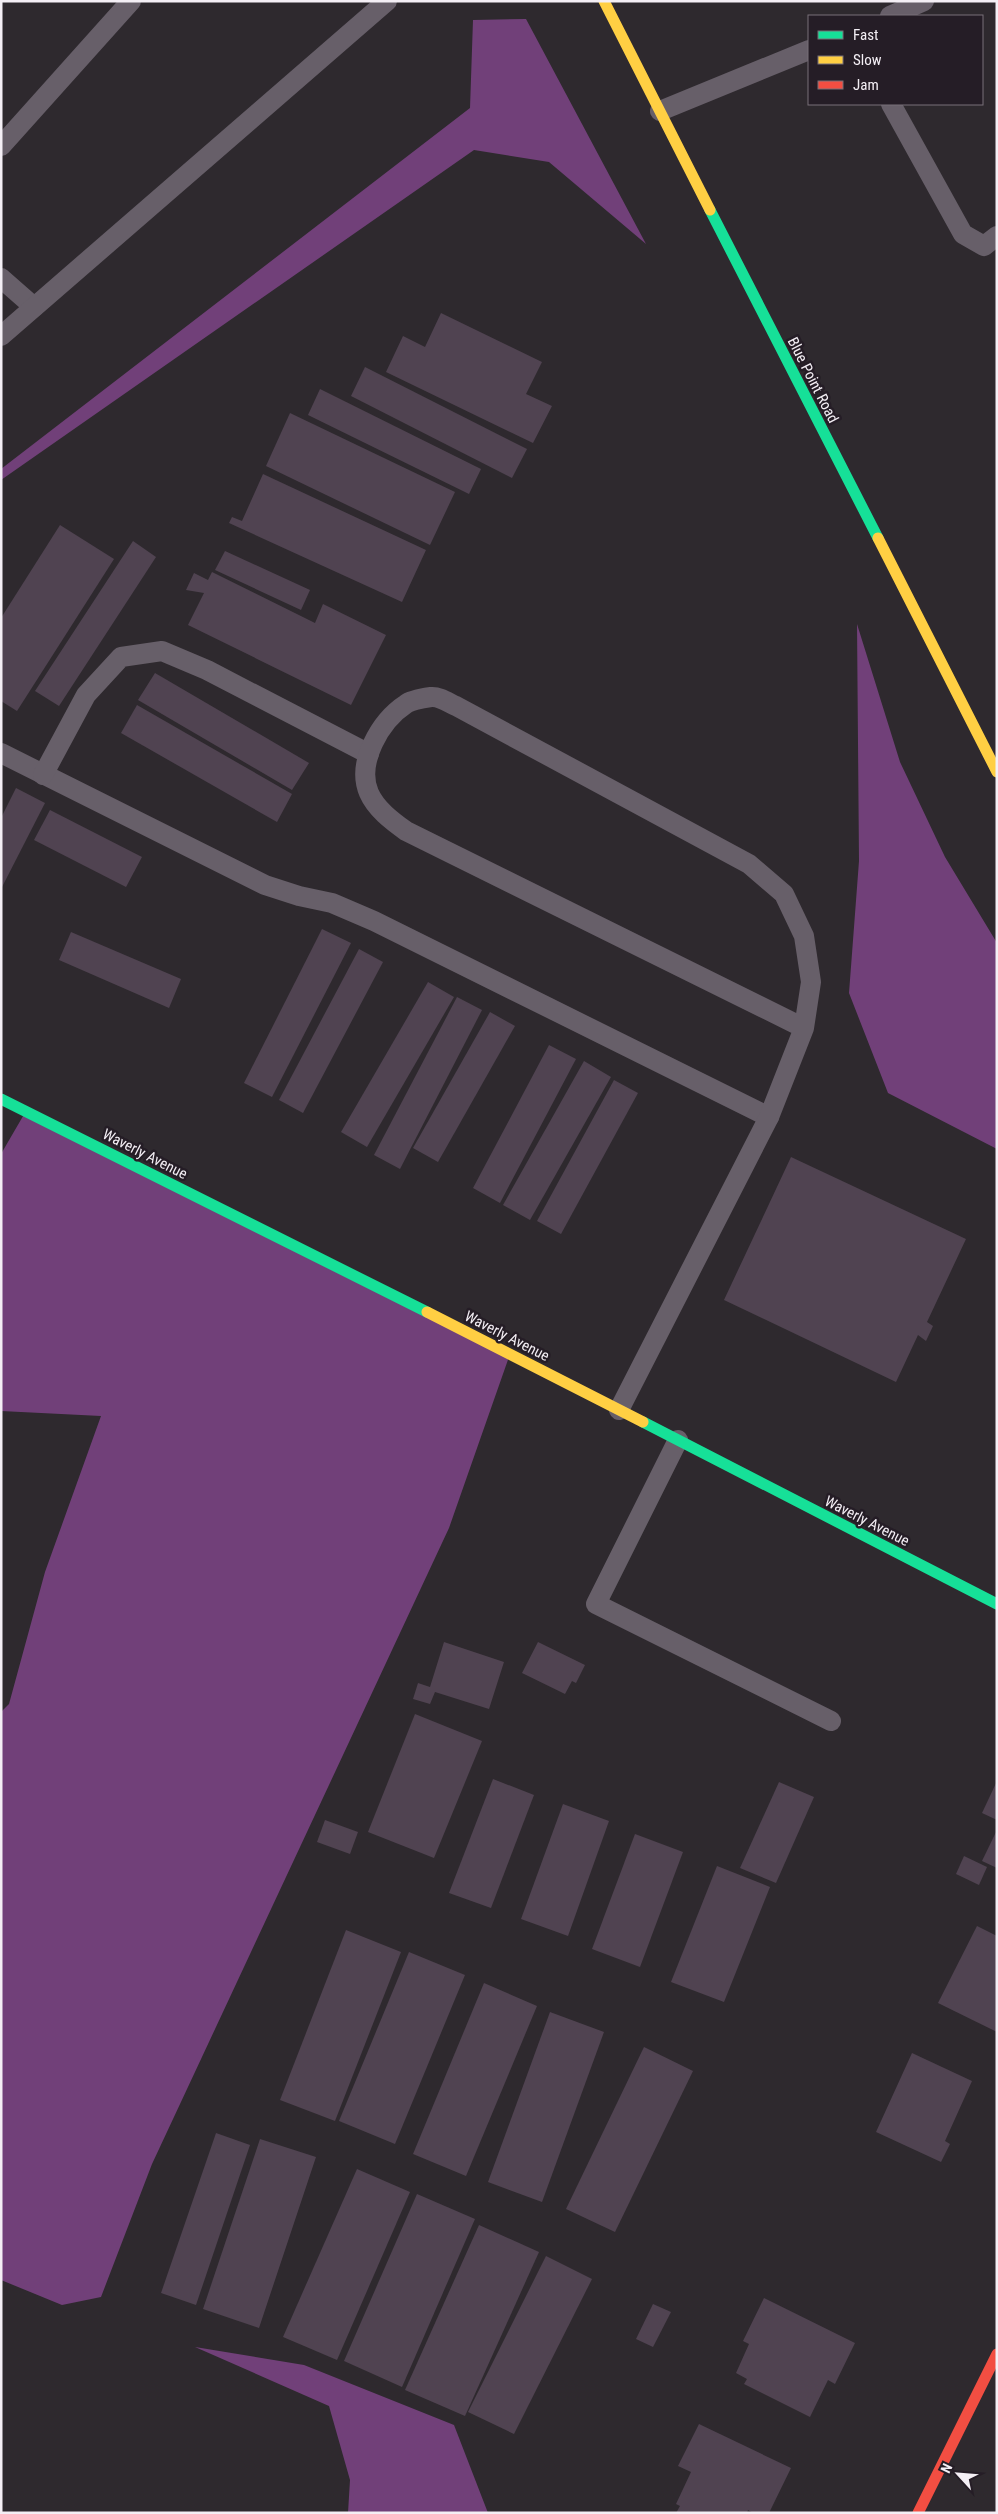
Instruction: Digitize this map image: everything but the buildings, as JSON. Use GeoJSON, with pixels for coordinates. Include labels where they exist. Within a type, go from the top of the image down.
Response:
{"type":"FeatureCollection","features":[{"type":"Feature","properties":{"kind":"street","name":"Blue Point Road"},"geometry":{"type":"LineString","coordinates":[[604,1],[997,772]]}},
{"type":"Feature","properties":{"kind":"street","name":"Waverly Avenue"},"geometry":{"type":"LineString","coordinates":[[1,1099],[620,1410],[997,1604]]}},
{"type":"Feature","properties":{"kind":"street"},"geometry":{"type":"LineString","coordinates":[[918,2513],[997,2354]]}},
{"type":"Feature","properties":{"kind":"lane"},"geometry":{"type":"LineString","coordinates":[[1,146],[131,1]]}},
{"type":"Feature","properties":{"kind":"lane"},"geometry":{"type":"LineString","coordinates":[[892,15],[924,1]]}},
{"type":"Feature","properties":{"kind":"lane"},"geometry":{"type":"LineString","coordinates":[[1,336],[382,3]]}},
{"type":"Feature","properties":{"kind":"lane"},"geometry":{"type":"LineString","coordinates":[[660,112],[808,50]]}},
{"type":"Feature","properties":{"kind":"lane"},"geometry":{"type":"LineString","coordinates":[[892,105],[963,234],[984,246],[997,236]]}},
{"type":"Feature","properties":{"kind":"lane"},"geometry":{"type":"LineString","coordinates":[[1,278],[34,307]]}},
{"type":"Feature","properties":{"kind":"lane"},"geometry":{"type":"LineString","coordinates":[[43,775],[86,695],[121,657],[162,651],[207,670],[369,754]]}},
{"type":"Feature","properties":{"kind":"lane"},"geometry":{"type":"LineString","coordinates":[[620,1410],[769,1118],[804,1028],[812,982],[804,936],[784,894],[750,864],[456,706],[433,697],[407,703],[384,723],[369,754],[364,776],[369,794],[386,816],[406,831],[804,1028]]}},
{"type":"Feature","properties":{"kind":"lane"},"geometry":{"type":"LineString","coordinates":[[1,753],[265,885],[299,896],[332,903],[374,921],[769,1118]]}},
{"type":"Feature","properties":{"kind":"lane"},"geometry":{"type":"LineString","coordinates":[[678,1440],[596,1604],[830,1721]]}},
{"type":"Feature","properties":{"kind":"shaded area"},"geometry":{"type":"Polygon","coordinates":[[[526,19],[646,244],[549,162],[474,150],[1,480],[1,469],[470,108],[473,20],[526,19]]]}},
{"type":"Feature","properties":{"kind":"shaded area"},"geometry":{"type":"Polygon","coordinates":[[[857,624],[900,762],[945,857],[997,943],[997,1149],[888,1093],[849,993],[859,861],[857,624]]]}},
{"type":"Feature","properties":{"kind":"shaded area"},"geometry":{"type":"Polygon","coordinates":[[[26,1111],[510,1354],[449,1528],[152,2164],[101,2297],[62,2305],[1,2280],[1,1712],[9,1704],[45,1572],[101,1416],[1,1411],[1,1154],[26,1111]]]}},
{"type":"Feature","properties":{"kind":"shaded area"},"geometry":{"type":"Polygon","coordinates":[[[195,2347],[304,2365],[454,2425],[488,2513],[348,2513],[350,2480],[329,2406],[195,2347]]]}},
{"type":"Feature","properties":{"kind":"traffic: fast"},"geometry":{"type":"LineString","coordinates":[[710,210],[878,538]]}},
{"type":"Feature","properties":{"kind":"traffic: fast"},"geometry":{"type":"LineString","coordinates":[[1,1099],[427,1312]]}},
{"type":"Feature","properties":{"kind":"traffic: fast"},"geometry":{"type":"LineString","coordinates":[[643,1422],[997,1604]]}},
{"type":"Feature","properties":{"kind":"traffic: slow"},"geometry":{"type":"LineString","coordinates":[[604,1],[710,210]]}},
{"type":"Feature","properties":{"kind":"traffic: slow"},"geometry":{"type":"LineString","coordinates":[[878,538],[997,772]]}},
{"type":"Feature","properties":{"kind":"traffic: slow"},"geometry":{"type":"LineString","coordinates":[[427,1312],[643,1422]]}},
{"type":"Feature","properties":{"kind":"traffic: jam"},"geometry":{"type":"LineString","coordinates":[[918,2513],[997,2354]]}}]}
